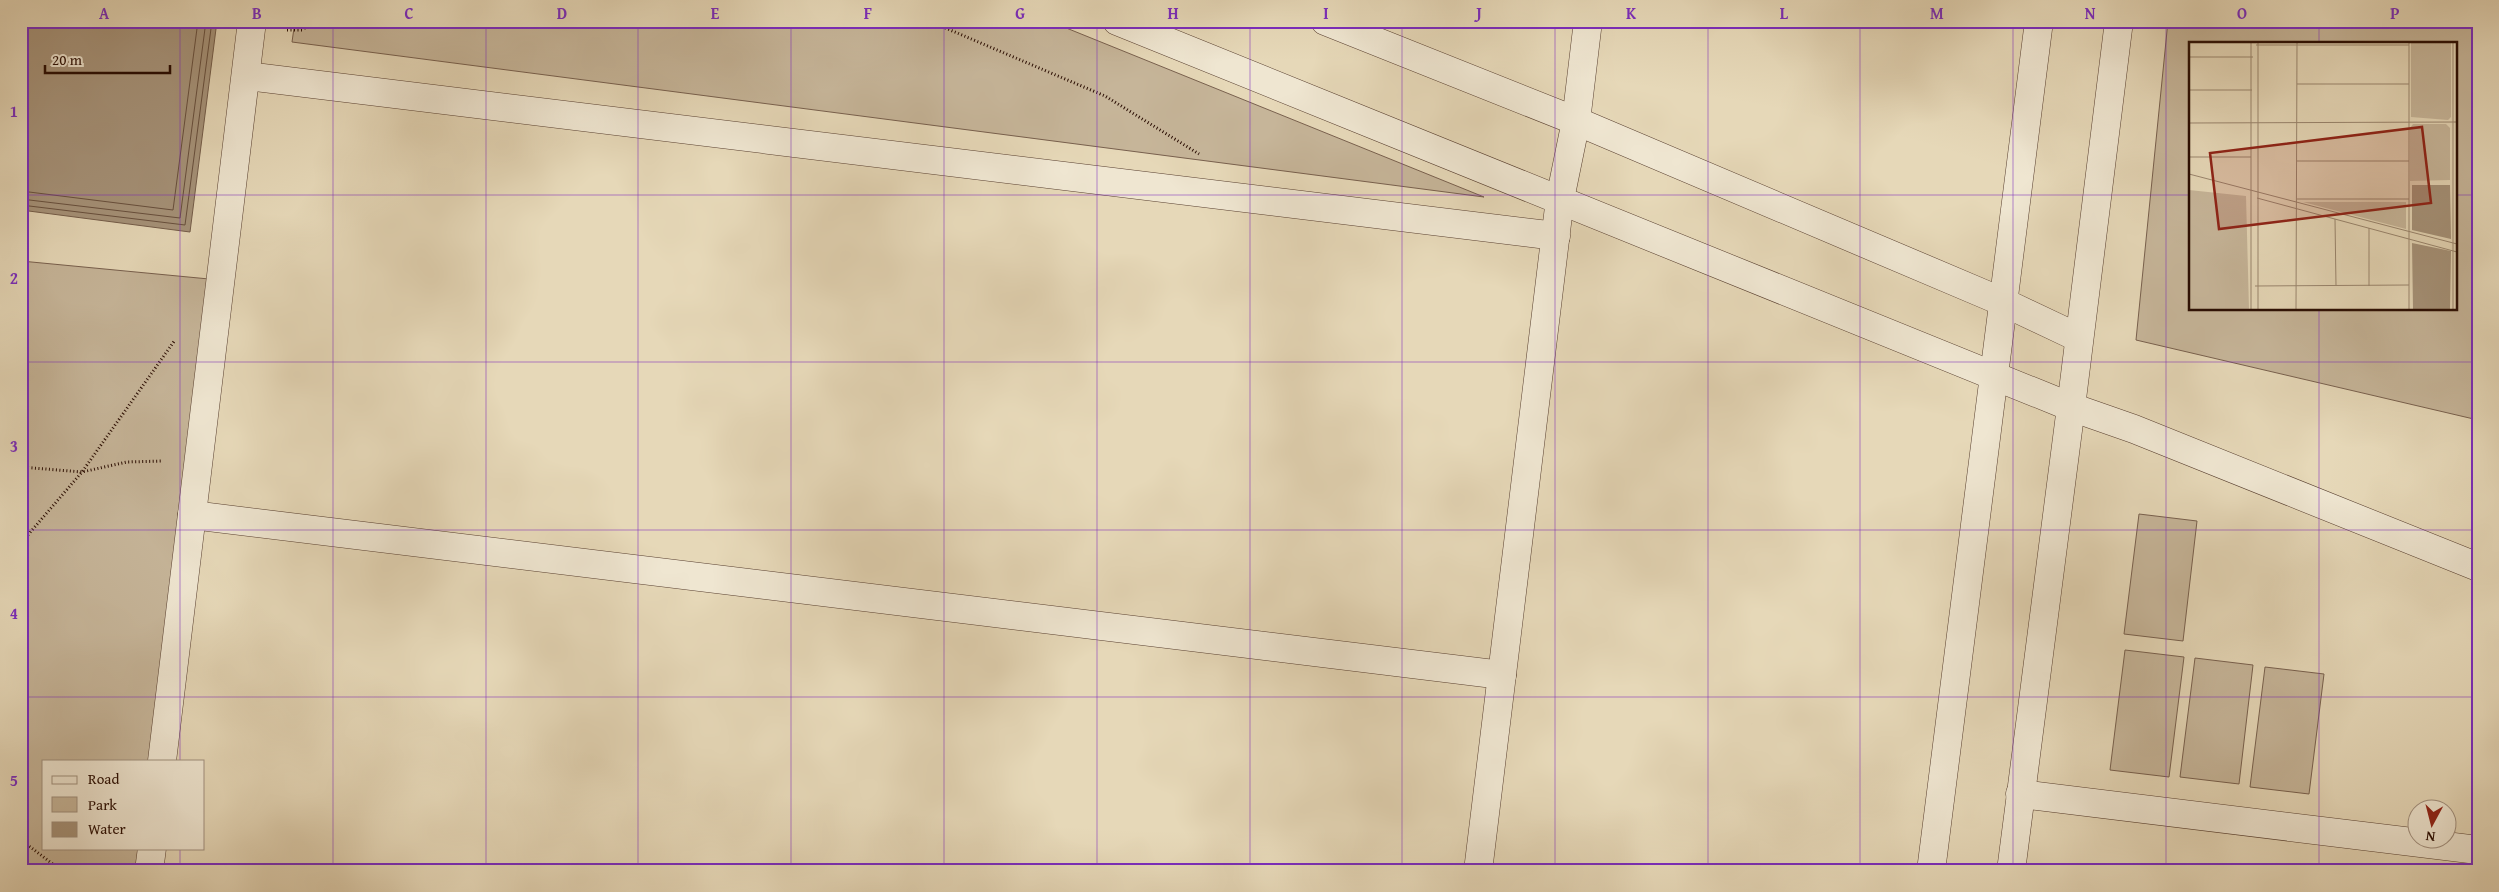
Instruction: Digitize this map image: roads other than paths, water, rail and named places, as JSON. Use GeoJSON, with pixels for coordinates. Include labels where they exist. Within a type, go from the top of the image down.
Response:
{"type":"FeatureCollection","features":[{"type":"Feature","properties":{"kind":"street"},"geometry":{"type":"LineString","coordinates":[[162,760],[252,21]]}},
{"type":"Feature","properties":{"kind":"street"},"geometry":{"type":"LineString","coordinates":[[1118,21],[2072,407],[2134,429],[2478,567]]}},
{"type":"Feature","properties":{"kind":"street"},"geometry":{"type":"LineString","coordinates":[[1325,21],[1576,121],[2003,302],[2079,338]]}},
{"type":"Feature","properties":{"kind":"street"},"geometry":{"type":"LineString","coordinates":[[1478,871],[1560,199],[1576,121],[1588,21]]}},
{"type":"Feature","properties":{"kind":"street"},"geometry":{"type":"LineString","coordinates":[[1932,871],[2039,21]]}},
{"type":"Feature","properties":{"kind":"street"},"geometry":{"type":"LineString","coordinates":[[2011,871],[2072,407],[2119,21]]}},
{"type":"Feature","properties":{"kind":"street"},"geometry":{"type":"LineString","coordinates":[[246,76],[1556,236]]}},
{"type":"Feature","properties":{"kind":"street"},"geometry":{"type":"LineString","coordinates":[[192,515],[1502,676]]}},
{"type":"Feature","properties":{"kind":"street"},"geometry":{"type":"LineString","coordinates":[[2020,794],[2478,850]]}},
{"type":"Feature","properties":{"kind":"street"},"geometry":{"type":"LineString","coordinates":[[149,871],[152,850]]}},
{"type":"Feature","properties":{"kind":"water"},"geometry":{"type":"Polygon","coordinates":[[[21,21],[217,21],[190,232],[21,210],[21,21]]]}}]}
